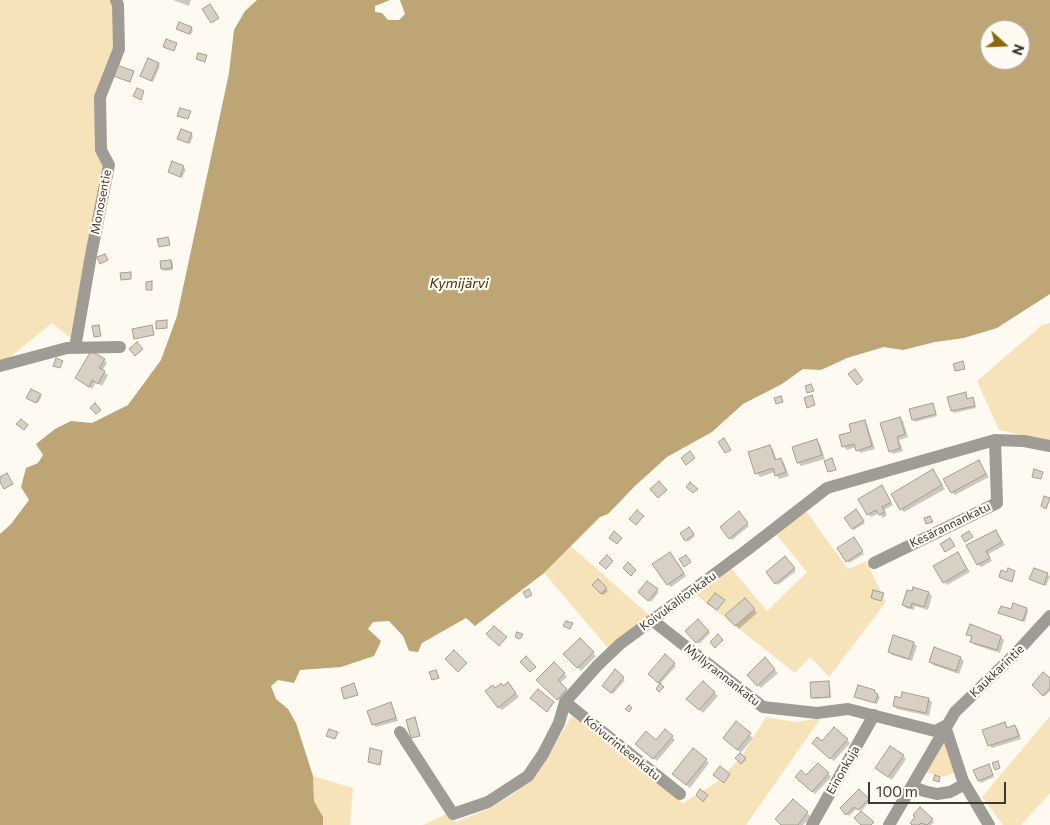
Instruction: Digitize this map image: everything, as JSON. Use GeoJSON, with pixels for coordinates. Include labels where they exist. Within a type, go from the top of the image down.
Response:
{"type":"FeatureCollection","features":[{"type":"Feature","properties":{"kind":"street","name":"Monosentie"},"geometry":{"type":"LineString","coordinates":[[75,348],[109,165],[101,150],[100,97],[119,49],[118,5],[116,0]]}},
{"type":"Feature","properties":{"kind":"street"},"geometry":{"type":"LineString","coordinates":[[0,366],[66,348],[120,347]]}},
{"type":"Feature","properties":{"kind":"street","name":"Koivukallionkatu"},"geometry":{"type":"LineString","coordinates":[[400,732],[453,814],[488,802],[528,776],[560,723],[565,702],[597,666],[620,644],[827,488],[995,440],[1024,441],[1050,446]]}},
{"type":"Feature","properties":{"kind":"street","name":"Kesärannankatu"},"geometry":{"type":"LineString","coordinates":[[874,563],[997,502],[995,440]]}},
{"type":"Feature","properties":{"kind":"street","name":"Kaukkarintie"},"geometry":{"type":"LineString","coordinates":[[889,825],[954,712],[1015,654],[1050,616]]}},
{"type":"Feature","properties":{"kind":"street","name":"Myllyrannankatu"},"geometry":{"type":"LineString","coordinates":[[652,620],[764,707],[817,713],[848,709],[936,731],[945,726]]}},
{"type":"Feature","properties":{"kind":"street","name":"Koivurinteenkatu"},"geometry":{"type":"LineString","coordinates":[[565,702],[680,794]]}},
{"type":"Feature","properties":{"kind":"street","name":"Einonkuja"},"geometry":{"type":"LineString","coordinates":[[812,825],[874,715]]}},
{"type":"Feature","properties":{"kind":"street"},"geometry":{"type":"LineString","coordinates":[[945,726],[965,784],[989,825]]}},
{"type":"Feature","properties":{"kind":"street"},"geometry":{"type":"LineString","coordinates":[[912,786],[937,794],[950,792],[965,784]]}},
{"type":"Feature","properties":{"kind":"shaded area"},"geometry":{"type":"Polygon","coordinates":[[[0,0],[113,0],[117,49],[98,97],[107,166],[74,341],[52,323],[10,357],[0,360],[0,0]]]}},
{"type":"Feature","properties":{"kind":"shaded area"},"geometry":{"type":"Polygon","coordinates":[[[1050,323],[1050,442],[999,430],[977,381],[1042,325],[1050,323]]]}},
{"type":"Feature","properties":{"kind":"shaded area"},"geometry":{"type":"Polygon","coordinates":[[[806,511],[848,569],[866,561],[886,602],[829,677],[810,657],[795,673],[696,595],[731,568],[767,611],[807,572],[775,533],[806,511]]]}},
{"type":"Feature","properties":{"kind":"shaded area"},"geometry":{"type":"Polygon","coordinates":[[[571,546],[649,615],[609,649],[544,573],[571,546]]]}},
{"type":"Feature","properties":{"kind":"shaded area"},"geometry":{"type":"Polygon","coordinates":[[[573,714],[683,803],[717,782],[741,757],[766,717],[796,722],[821,718],[746,825],[423,825],[446,814],[456,822],[488,809],[512,795],[529,780],[547,758],[573,714]]]}},
{"type":"Feature","properties":{"kind":"shaded area"},"geometry":{"type":"Polygon","coordinates":[[[1050,716],[1050,793],[1021,825],[1003,825],[982,797],[1050,716]]]}},
{"type":"Feature","properties":{"kind":"shaded area"},"geometry":{"type":"Polygon","coordinates":[[[945,737],[955,773],[941,777],[928,773],[925,769],[945,737]]]}},
{"type":"Feature","properties":{"kind":"shaded area"},"geometry":{"type":"Polygon","coordinates":[[[313,776],[353,788],[350,825],[323,825],[322,817],[314,801],[313,776]]]}},
{"type":"Feature","properties":{"kind":"water","name":"Kymijärvi"},"geometry":{"type":"Polygon","coordinates":[[[257,0],[390,0],[375,6],[375,12],[382,13],[388,20],[399,20],[405,14],[400,0],[1050,0],[1050,294],[997,328],[964,338],[935,342],[903,350],[884,347],[847,358],[821,370],[803,369],[782,384],[743,404],[712,432],[667,457],[608,514],[600,517],[544,573],[475,626],[466,618],[422,643],[418,652],[409,651],[403,636],[389,621],[373,622],[368,629],[381,641],[374,656],[341,667],[300,670],[294,683],[278,680],[271,686],[276,699],[288,709],[296,723],[313,776],[314,801],[323,817],[323,825],[0,825],[0,534],[11,524],[29,500],[21,487],[26,468],[38,463],[43,455],[36,444],[55,429],[71,421],[92,423],[128,405],[161,360],[177,316],[229,73],[234,30],[245,11],[257,0]]]}},
{"type":"Feature","properties":{"kind":"building"},"geometry":{"type":"Polygon","coordinates":[[[210,4],[219,18],[211,23],[202,9],[210,4]]]}},
{"type":"Feature","properties":{"kind":"building"},"geometry":{"type":"Polygon","coordinates":[[[179,22],[192,27],[189,34],[176,29],[179,22]]]}},
{"type":"Feature","properties":{"kind":"building"},"geometry":{"type":"Polygon","coordinates":[[[166,39],[177,43],[174,51],[163,47],[166,39]]]}},
{"type":"Feature","properties":{"kind":"building"},"geometry":{"type":"Polygon","coordinates":[[[198,53],[207,55],[205,62],[196,59],[198,53]]]}},
{"type":"Feature","properties":{"kind":"building"},"geometry":{"type":"Polygon","coordinates":[[[148,58],[159,63],[151,81],[140,76],[148,58]]]}},
{"type":"Feature","properties":{"kind":"building"},"geometry":{"type":"Polygon","coordinates":[[[117,65],[134,71],[130,82],[113,76],[117,65]]]}},
{"type":"Feature","properties":{"kind":"building"},"geometry":{"type":"Polygon","coordinates":[[[137,88],[144,91],[141,100],[133,96],[137,88]]]}},
{"type":"Feature","properties":{"kind":"building"},"geometry":{"type":"Polygon","coordinates":[[[180,108],[191,111],[188,119],[177,116],[180,108]]]}},
{"type":"Feature","properties":{"kind":"building"},"geometry":{"type":"Polygon","coordinates":[[[181,129],[192,133],[188,143],[177,139],[181,129]]]}},
{"type":"Feature","properties":{"kind":"building"},"geometry":{"type":"Polygon","coordinates":[[[172,161],[184,166],[180,177],[168,172],[172,161]]]}},
{"type":"Feature","properties":{"kind":"building"},"geometry":{"type":"Polygon","coordinates":[[[168,237],[170,245],[159,247],[157,239],[168,237]]]}},
{"type":"Feature","properties":{"kind":"building"},"geometry":{"type":"Polygon","coordinates":[[[105,254],[108,260],[100,264],[97,257],[105,254]]]}},
{"type":"Feature","properties":{"kind":"building"},"geometry":{"type":"Polygon","coordinates":[[[171,260],[172,268],[161,269],[160,261],[171,260]]]}},
{"type":"Feature","properties":{"kind":"building"},"geometry":{"type":"Polygon","coordinates":[[[131,272],[131,279],[121,280],[120,273],[131,272]]]}},
{"type":"Feature","properties":{"kind":"building"},"geometry":{"type":"Polygon","coordinates":[[[152,281],[152,290],[146,290],[146,282],[152,281]]]}},
{"type":"Feature","properties":{"kind":"building"},"geometry":{"type":"Polygon","coordinates":[[[167,320],[167,328],[156,329],[156,321],[167,320]]]}},
{"type":"Feature","properties":{"kind":"building"},"geometry":{"type":"Polygon","coordinates":[[[99,325],[101,336],[94,337],[92,326],[99,325]]]}},
{"type":"Feature","properties":{"kind":"building"},"geometry":{"type":"Polygon","coordinates":[[[152,325],[154,335],[134,339],[132,329],[152,325]]]}},
{"type":"Feature","properties":{"kind":"building"},"geometry":{"type":"Polygon","coordinates":[[[137,342],[143,349],[135,356],[129,349],[137,342]]]}},
{"type":"Feature","properties":{"kind":"building"},"geometry":{"type":"Polygon","coordinates":[[[91,351],[105,359],[99,368],[105,371],[98,384],[92,380],[89,387],[75,378],[91,351]]]}},
{"type":"Feature","properties":{"kind":"building"},"geometry":{"type":"Polygon","coordinates":[[[56,358],[63,361],[60,368],[53,366],[56,358]]]}},
{"type":"Feature","properties":{"kind":"building"},"geometry":{"type":"Polygon","coordinates":[[[963,361],[965,369],[955,371],[953,364],[963,361]]]}},
{"type":"Feature","properties":{"kind":"building"},"geometry":{"type":"Polygon","coordinates":[[[855,369],[863,380],[857,385],[848,374],[855,369]]]}},
{"type":"Feature","properties":{"kind":"building"},"geometry":{"type":"Polygon","coordinates":[[[811,384],[814,391],[807,393],[805,386],[811,384]]]}},
{"type":"Feature","properties":{"kind":"building"},"geometry":{"type":"Polygon","coordinates":[[[31,389],[41,394],[36,403],[26,398],[31,389]]]}},
{"type":"Feature","properties":{"kind":"building"},"geometry":{"type":"Polygon","coordinates":[[[966,392],[967,399],[973,397],[975,406],[951,411],[947,397],[966,392]]]}},
{"type":"Feature","properties":{"kind":"building"},"geometry":{"type":"Polygon","coordinates":[[[812,395],[815,405],[807,408],[804,398],[812,395]]]}},
{"type":"Feature","properties":{"kind":"building"},"geometry":{"type":"Polygon","coordinates":[[[781,396],[783,402],[776,404],[774,398],[781,396]]]}},
{"type":"Feature","properties":{"kind":"building"},"geometry":{"type":"Polygon","coordinates":[[[95,403],[101,410],[96,414],[90,408],[95,403]]]}},
{"type":"Feature","properties":{"kind":"building"},"geometry":{"type":"Polygon","coordinates":[[[933,403],[936,414],[912,420],[909,409],[933,403]]]}},
{"type":"Feature","properties":{"kind":"building"},"geometry":{"type":"Polygon","coordinates":[[[900,417],[905,434],[897,437],[900,448],[889,452],[880,423],[900,417]]]}},
{"type":"Feature","properties":{"kind":"building"},"geometry":{"type":"Polygon","coordinates":[[[21,419],[28,425],[24,430],[16,424],[21,419]]]}},
{"type":"Feature","properties":{"kind":"building"},"geometry":{"type":"Polygon","coordinates":[[[865,420],[872,446],[856,451],[854,444],[842,447],[839,435],[851,432],[849,424],[865,420]]]}},
{"type":"Feature","properties":{"kind":"building"},"geometry":{"type":"Polygon","coordinates":[[[724,438],[731,450],[725,453],[718,442],[724,438]]]}},
{"type":"Feature","properties":{"kind":"building"},"geometry":{"type":"Polygon","coordinates":[[[817,439],[822,455],[797,463],[792,447],[817,439]]]}},
{"type":"Feature","properties":{"kind":"building"},"geometry":{"type":"Polygon","coordinates":[[[770,445],[775,460],[781,458],[786,472],[775,476],[773,468],[755,474],[748,452],[770,445]]]}},
{"type":"Feature","properties":{"kind":"building"},"geometry":{"type":"Polygon","coordinates":[[[690,451],[695,458],[686,465],[681,458],[690,451]]]}},
{"type":"Feature","properties":{"kind":"building"},"geometry":{"type":"Polygon","coordinates":[[[832,458],[836,470],[828,472],[824,461],[832,458]]]}},
{"type":"Feature","properties":{"kind":"building"},"geometry":{"type":"Polygon","coordinates":[[[979,460],[986,474],[951,493],[943,479],[979,460]]]}},
{"type":"Feature","properties":{"kind":"building"},"geometry":{"type":"Polygon","coordinates":[[[933,469],[942,485],[900,510],[891,494],[933,469]]]}},
{"type":"Feature","properties":{"kind":"building"},"geometry":{"type":"Polygon","coordinates":[[[1034,469],[1043,472],[1041,479],[1032,477],[1034,469]]]}},
{"type":"Feature","properties":{"kind":"building"},"geometry":{"type":"Polygon","coordinates":[[[7,473],[13,484],[4,489],[0,482],[0,477],[7,473]]]}},
{"type":"Feature","properties":{"kind":"building"},"geometry":{"type":"Polygon","coordinates":[[[659,481],[667,490],[658,498],[650,489],[659,481]]]}},
{"type":"Feature","properties":{"kind":"building"},"geometry":{"type":"Polygon","coordinates":[[[690,482],[698,489],[693,493],[686,487],[690,482]]]}},
{"type":"Feature","properties":{"kind":"building"},"geometry":{"type":"Polygon","coordinates":[[[882,485],[891,502],[882,507],[885,512],[879,515],[876,510],[867,515],[858,499],[882,485]]]}},
{"type":"Feature","properties":{"kind":"building"},"geometry":{"type":"Polygon","coordinates":[[[1044,496],[1050,498],[1046,509],[1041,506],[1044,496]]]}},
{"type":"Feature","properties":{"kind":"building"},"geometry":{"type":"Polygon","coordinates":[[[856,509],[864,521],[852,529],[844,518],[856,509]]]}},
{"type":"Feature","properties":{"kind":"building"},"geometry":{"type":"Polygon","coordinates":[[[637,510],[644,516],[636,525],[629,519],[637,510]]]}},
{"type":"Feature","properties":{"kind":"building"},"geometry":{"type":"Polygon","coordinates":[[[739,511],[748,523],[729,539],[720,527],[739,511]]]}},
{"type":"Feature","properties":{"kind":"building"},"geometry":{"type":"Polygon","coordinates":[[[930,516],[933,522],[926,524],[924,518],[930,516]]]}},
{"type":"Feature","properties":{"kind":"building"},"geometry":{"type":"Polygon","coordinates":[[[689,527],[694,534],[685,541],[680,533],[689,527]]]}},
{"type":"Feature","properties":{"kind":"building"},"geometry":{"type":"Polygon","coordinates":[[[996,530],[1002,542],[986,551],[990,558],[977,565],[966,545],[996,530]]]}},
{"type":"Feature","properties":{"kind":"building"},"geometry":{"type":"Polygon","coordinates":[[[614,531],[622,538],[617,544],[609,538],[614,531]]]}},
{"type":"Feature","properties":{"kind":"building"},"geometry":{"type":"Polygon","coordinates":[[[969,531],[973,537],[965,542],[961,536],[969,531]]]}},
{"type":"Feature","properties":{"kind":"building"},"geometry":{"type":"Polygon","coordinates":[[[854,537],[863,551],[846,562],[837,548],[854,537]]]}},
{"type":"Feature","properties":{"kind":"building"},"geometry":{"type":"Polygon","coordinates":[[[950,538],[955,546],[945,552],[940,544],[950,538]]]}},
{"type":"Feature","properties":{"kind":"building"},"geometry":{"type":"Polygon","coordinates":[[[670,552],[684,573],[667,585],[652,564],[670,552]]]}},
{"type":"Feature","properties":{"kind":"building"},"geometry":{"type":"Polygon","coordinates":[[[958,552],[967,569],[943,583],[933,566],[958,552]]]}},
{"type":"Feature","properties":{"kind":"building"},"geometry":{"type":"Polygon","coordinates":[[[607,555],[613,561],[606,569],[599,563],[607,555]]]}},
{"type":"Feature","properties":{"kind":"building"},"geometry":{"type":"Polygon","coordinates":[[[686,555],[691,562],[684,567],[679,559],[686,555]]]}},
{"type":"Feature","properties":{"kind":"building"},"geometry":{"type":"Polygon","coordinates":[[[785,556],[795,568],[775,584],[766,572],[785,556]]]}},
{"type":"Feature","properties":{"kind":"building"},"geometry":{"type":"Polygon","coordinates":[[[628,562],[636,570],[631,576],[623,568],[628,562]]]}},
{"type":"Feature","properties":{"kind":"building"},"geometry":{"type":"Polygon","coordinates":[[[1008,568],[1015,571],[1012,582],[999,577],[1001,570],[1007,572],[1008,568]]]}},
{"type":"Feature","properties":{"kind":"building"},"geometry":{"type":"Polygon","coordinates":[[[1034,568],[1048,573],[1044,585],[1029,579],[1034,568]]]}},
{"type":"Feature","properties":{"kind":"building"},"geometry":{"type":"Polygon","coordinates":[[[598,579],[607,588],[601,594],[592,585],[598,579]]]}},
{"type":"Feature","properties":{"kind":"building"},"geometry":{"type":"Polygon","coordinates":[[[647,581],[658,589],[648,601],[638,592],[647,581]]]}},
{"type":"Feature","properties":{"kind":"building"},"geometry":{"type":"Polygon","coordinates":[[[913,587],[929,592],[924,607],[912,603],[911,608],[902,605],[907,590],[912,591],[913,587]]]}},
{"type":"Feature","properties":{"kind":"building"},"geometry":{"type":"Polygon","coordinates":[[[529,589],[532,595],[526,598],[523,592],[529,589]]]}},
{"type":"Feature","properties":{"kind":"building"},"geometry":{"type":"Polygon","coordinates":[[[873,590],[884,593],[881,601],[871,598],[873,590]]]}},
{"type":"Feature","properties":{"kind":"building"},"geometry":{"type":"Polygon","coordinates":[[[715,593],[725,600],[717,610],[707,603],[715,593]]]}},
{"type":"Feature","properties":{"kind":"building"},"geometry":{"type":"Polygon","coordinates":[[[745,598],[755,609],[735,626],[725,615],[745,598]]]}},
{"type":"Feature","properties":{"kind":"building"},"geometry":{"type":"Polygon","coordinates":[[[1013,603],[1027,608],[1023,621],[998,613],[1001,606],[1011,609],[1013,603]]]}},
{"type":"Feature","properties":{"kind":"building"},"geometry":{"type":"Polygon","coordinates":[[[698,619],[709,631],[696,643],[685,631],[698,619]]]}},
{"type":"Feature","properties":{"kind":"building"},"geometry":{"type":"Polygon","coordinates":[[[566,621],[573,623],[570,629],[563,626],[566,621]]]}},
{"type":"Feature","properties":{"kind":"building"},"geometry":{"type":"Polygon","coordinates":[[[970,624],[1001,636],[997,650],[970,642],[972,636],[966,635],[970,624]]]}},
{"type":"Feature","properties":{"kind":"building"},"geometry":{"type":"Polygon","coordinates":[[[494,626],[507,637],[499,646],[486,634],[494,626]]]}},
{"type":"Feature","properties":{"kind":"building"},"geometry":{"type":"Polygon","coordinates":[[[517,632],[523,634],[520,639],[515,637],[517,632]]]}},
{"type":"Feature","properties":{"kind":"building"},"geometry":{"type":"Polygon","coordinates":[[[718,634],[723,640],[715,648],[710,642],[718,634]]]}},
{"type":"Feature","properties":{"kind":"building"},"geometry":{"type":"Polygon","coordinates":[[[893,635],[914,642],[909,659],[888,652],[893,635]]]}},
{"type":"Feature","properties":{"kind":"building"},"geometry":{"type":"Polygon","coordinates":[[[580,638],[594,652],[577,668],[563,654],[580,638]]]}},
{"type":"Feature","properties":{"kind":"building"},"geometry":{"type":"Polygon","coordinates":[[[934,647],[961,657],[956,671],[929,662],[934,647]]]}},
{"type":"Feature","properties":{"kind":"building"},"geometry":{"type":"Polygon","coordinates":[[[454,650],[467,663],[458,672],[445,659],[454,650]]]}},
{"type":"Feature","properties":{"kind":"building"},"geometry":{"type":"Polygon","coordinates":[[[665,654],[675,663],[658,683],[648,674],[665,654]]]}},
{"type":"Feature","properties":{"kind":"building"},"geometry":{"type":"Polygon","coordinates":[[[526,656],[536,667],[530,672],[520,662],[526,656]]]}},
{"type":"Feature","properties":{"kind":"building"},"geometry":{"type":"Polygon","coordinates":[[[765,657],[775,669],[757,686],[747,675],[765,657]]]}},
{"type":"Feature","properties":{"kind":"building"},"geometry":{"type":"Polygon","coordinates":[[[554,662],[565,673],[558,680],[567,689],[557,700],[536,680],[554,662]]]}},
{"type":"Feature","properties":{"kind":"building"},"geometry":{"type":"Polygon","coordinates":[[[615,669],[624,677],[611,693],[602,686],[615,669]]]}},
{"type":"Feature","properties":{"kind":"building"},"geometry":{"type":"Polygon","coordinates":[[[436,670],[439,678],[432,680],[429,672],[436,670]]]}},
{"type":"Feature","properties":{"kind":"building"},"geometry":{"type":"Polygon","coordinates":[[[1043,672],[1050,678],[1050,688],[1043,696],[1032,685],[1043,672]]]}},
{"type":"Feature","properties":{"kind":"building"},"geometry":{"type":"Polygon","coordinates":[[[703,681],[715,692],[699,710],[686,699],[703,681]]]}},
{"type":"Feature","properties":{"kind":"building"},"geometry":{"type":"Polygon","coordinates":[[[829,681],[830,697],[811,698],[810,682],[829,681]]]}},
{"type":"Feature","properties":{"kind":"building"},"geometry":{"type":"Polygon","coordinates":[[[508,682],[516,693],[498,708],[485,691],[493,685],[495,688],[501,683],[503,686],[508,682]]]}},
{"type":"Feature","properties":{"kind":"building"},"geometry":{"type":"Polygon","coordinates":[[[354,683],[358,695],[344,699],[341,688],[354,683]]]}},
{"type":"Feature","properties":{"kind":"building"},"geometry":{"type":"Polygon","coordinates":[[[660,683],[664,687],[659,692],[656,689],[660,683]]]}},
{"type":"Feature","properties":{"kind":"building"},"geometry":{"type":"Polygon","coordinates":[[[858,685],[875,690],[874,692],[878,694],[875,703],[854,697],[858,685]]]}},
{"type":"Feature","properties":{"kind":"building"},"geometry":{"type":"Polygon","coordinates":[[[538,689],[554,702],[547,712],[530,698],[538,689]]]}},
{"type":"Feature","properties":{"kind":"building"},"geometry":{"type":"Polygon","coordinates":[[[902,692],[929,698],[926,713],[893,706],[895,696],[901,698],[902,692]]]}},
{"type":"Feature","properties":{"kind":"building"},"geometry":{"type":"Polygon","coordinates":[[[391,702],[396,718],[372,725],[367,711],[391,702]]]}},
{"type":"Feature","properties":{"kind":"building"},"geometry":{"type":"Polygon","coordinates":[[[629,705],[632,708],[629,712],[625,709],[629,705]]]}},
{"type":"Feature","properties":{"kind":"building"},"geometry":{"type":"Polygon","coordinates":[[[415,717],[420,736],[411,738],[406,720],[415,717]]]}},
{"type":"Feature","properties":{"kind":"building"},"geometry":{"type":"Polygon","coordinates":[[[736,721],[751,733],[737,750],[723,738],[736,721]]]}},
{"type":"Feature","properties":{"kind":"building"},"geometry":{"type":"Polygon","coordinates":[[[1005,722],[1007,728],[1015,725],[1019,736],[988,746],[982,730],[1005,722]]]}},
{"type":"Feature","properties":{"kind":"building"},"geometry":{"type":"Polygon","coordinates":[[[834,727],[848,739],[830,759],[812,743],[817,737],[822,741],[834,727]]]}},
{"type":"Feature","properties":{"kind":"building"},"geometry":{"type":"Polygon","coordinates":[[[329,729],[338,732],[335,739],[326,736],[329,729]]]}},
{"type":"Feature","properties":{"kind":"building"},"geometry":{"type":"Polygon","coordinates":[[[665,729],[673,736],[653,759],[635,744],[646,731],[656,740],[665,729]]]}},
{"type":"Feature","properties":{"kind":"building"},"geometry":{"type":"Polygon","coordinates":[[[890,746],[904,755],[888,777],[875,768],[890,746]]]}},
{"type":"Feature","properties":{"kind":"building"},"geometry":{"type":"Polygon","coordinates":[[[370,748],[382,751],[380,765],[368,762],[370,748]]]}},
{"type":"Feature","properties":{"kind":"building"},"geometry":{"type":"Polygon","coordinates":[[[693,748],[707,759],[686,785],[672,774],[693,748]]]}},
{"type":"Feature","properties":{"kind":"building"},"geometry":{"type":"Polygon","coordinates":[[[740,753],[746,758],[741,764],[735,758],[740,753]]]}},
{"type":"Feature","properties":{"kind":"building"},"geometry":{"type":"Polygon","coordinates":[[[998,761],[1000,768],[995,770],[992,763],[998,761]]]}},
{"type":"Feature","properties":{"kind":"building"},"geometry":{"type":"Polygon","coordinates":[[[818,763],[829,773],[812,792],[795,777],[801,770],[806,775],[818,763]]]}},
{"type":"Feature","properties":{"kind":"building"},"geometry":{"type":"Polygon","coordinates":[[[989,764],[993,775],[978,781],[973,770],[989,764]]]}},
{"type":"Feature","properties":{"kind":"building"},"geometry":{"type":"Polygon","coordinates":[[[720,766],[730,774],[724,783],[713,775],[720,766]]]}},
{"type":"Feature","properties":{"kind":"building"},"geometry":{"type":"Polygon","coordinates":[[[935,775],[940,777],[939,782],[933,780],[935,775]]]}},
{"type":"Feature","properties":{"kind":"building"},"geometry":{"type":"Polygon","coordinates":[[[700,789],[708,795],[703,802],[696,795],[700,789]]]}},
{"type":"Feature","properties":{"kind":"building"},"geometry":{"type":"Polygon","coordinates":[[[859,789],[869,799],[858,810],[854,807],[846,815],[840,808],[859,789]]]}},
{"type":"Feature","properties":{"kind":"building"},"geometry":{"type":"Polygon","coordinates":[[[793,799],[808,812],[798,825],[781,825],[775,819],[793,799]]]}},
{"type":"Feature","properties":{"kind":"building"},"geometry":{"type":"Polygon","coordinates":[[[920,807],[933,819],[927,825],[921,823],[919,825],[912,825],[910,823],[915,817],[913,815],[920,807]]]}},
{"type":"Feature","properties":{"kind":"building"},"geometry":{"type":"Polygon","coordinates":[[[861,811],[874,822],[871,825],[861,825],[854,818],[861,811]]]}}]}
